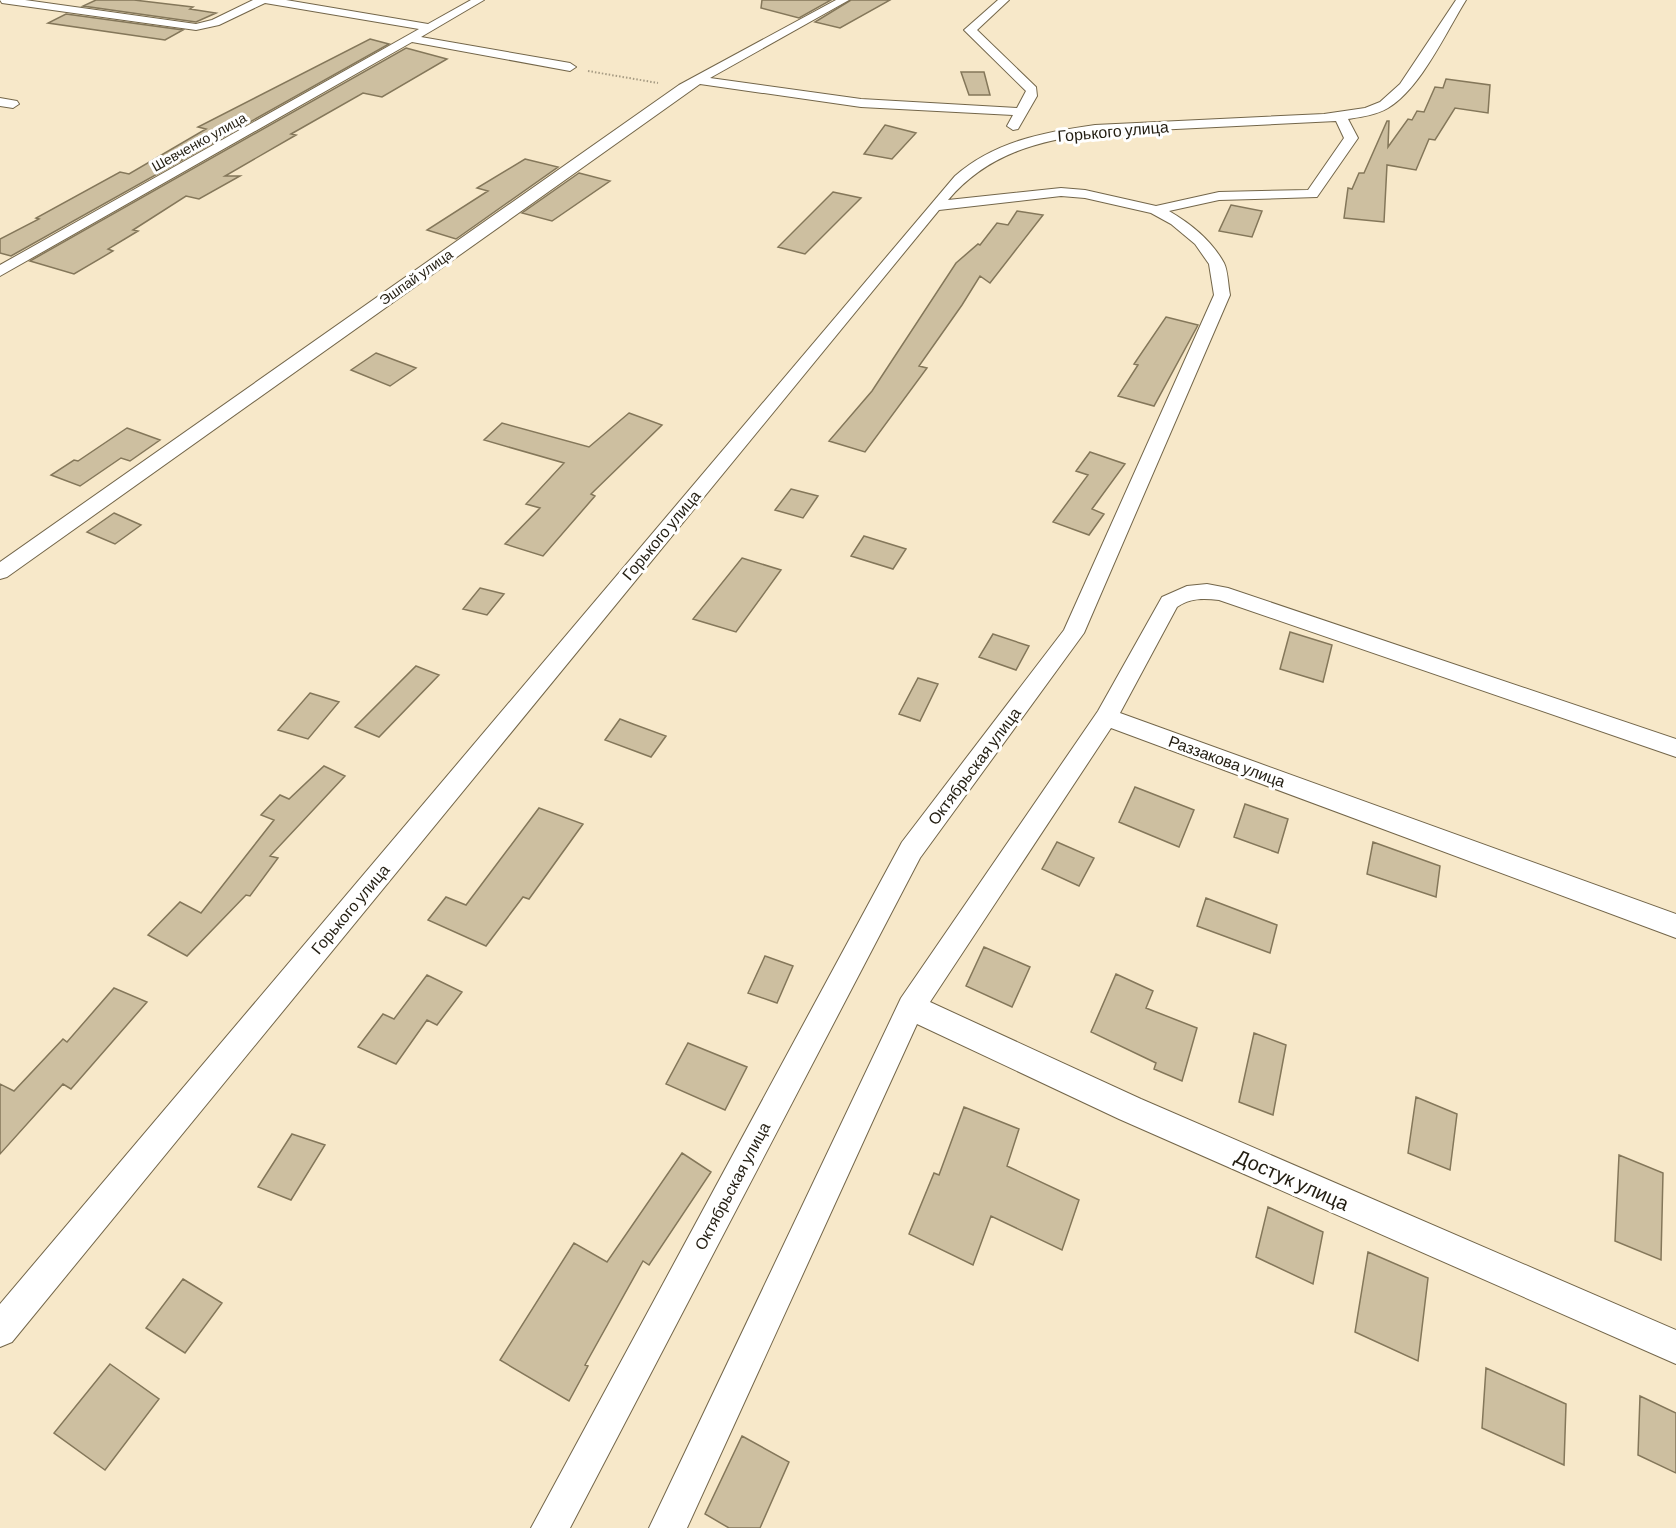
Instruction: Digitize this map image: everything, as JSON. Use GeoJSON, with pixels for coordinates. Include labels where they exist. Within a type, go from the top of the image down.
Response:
{"type":"FeatureCollection","features":[{"type":"Feature","properties":{"kind":"street"},"geometry":{"type":"LineString","coordinates":[[3,0],[196,27],[215,24],[262,0]]}},
{"type":"Feature","properties":{"kind":"street"},"geometry":{"type":"LineString","coordinates":[[267,0],[430,28]]}},
{"type":"Feature","properties":{"kind":"street","name":"Шевченко улица"},"geometry":{"type":"LineString","coordinates":[[0,271],[479,0]]}},
{"type":"Feature","properties":{"kind":"street","name":"Эшпай улица"},"geometry":{"type":"LineString","coordinates":[[0,572],[683,88],[844,0]]}},
{"type":"Feature","properties":{"kind":"street"},"geometry":{"type":"LineString","coordinates":[[999,151],[1031,96],[1032,90],[970,30],[1004,0]]}},
{"type":"Feature","properties":{"kind":"street","name":"Горького улица"},"geometry":{"type":"LineString","coordinates":[[0,1330],[964,174],[999,151],[1060,133],[1095,129],[1340,116],[1358,114],[1383,106],[1401,92],[1461,0]]}},
{"type":"Feature","properties":{"kind":"street"},"geometry":{"type":"LineString","coordinates":[[412,39],[570,67]]}},
{"type":"Feature","properties":{"kind":"street"},"geometry":{"type":"LineString","coordinates":[[699,80],[861,104],[1021,112]]}},
{"type":"Feature","properties":{"kind":"street"},"geometry":{"type":"LineString","coordinates":[[1156,210],[1218,196],[1312,194],[1325,179],[1335,159],[1351,138],[1340,116]]}},
{"type":"Feature","properties":{"kind":"street","name":"Октябрьская улица"},"geometry":{"type":"LineString","coordinates":[[550,1528],[911,850],[1073,633],[1222,295],[1217,264],[1200,241],[1156,210],[1085,194],[1062,192],[935,206]]}},
{"type":"Feature","properties":{"kind":"street"},"geometry":{"type":"LineString","coordinates":[[668,1528],[911,1006],[1106,717],[1169,602],[1187,592],[1221,593],[1676,748]]}},
{"type":"Feature","properties":{"kind":"street","name":"Раззакова улица"},"geometry":{"type":"LineString","coordinates":[[1106,717],[1676,926]]}},
{"type":"Feature","properties":{"kind":"street","name":"Достук улица"},"geometry":{"type":"LineString","coordinates":[[911,1006],[1130,1109],[1676,1347]]}},
{"type":"Feature","properties":{"kind":"path"},"geometry":{"type":"LineString","coordinates":[[570,67],[683,88]]}},
{"type":"Feature","properties":{"kind":"building"},"geometry":{"type":"Polygon","coordinates":[[[96,0],[134,0],[193,7],[190,9],[216,13],[196,22],[83,6],[96,0]]]}},
{"type":"Feature","properties":{"kind":"building"},"geometry":{"type":"Polygon","coordinates":[[[762,0],[831,0],[799,18],[761,8],[762,0]]]}},
{"type":"Feature","properties":{"kind":"building"},"geometry":{"type":"Polygon","coordinates":[[[851,0],[890,0],[840,28],[815,22],[851,0]]]}},
{"type":"Feature","properties":{"kind":"building"},"geometry":{"type":"Polygon","coordinates":[[[66,14],[183,30],[165,40],[48,23],[66,14]]]}},
{"type":"Feature","properties":{"kind":"building"},"geometry":{"type":"Polygon","coordinates":[[[370,39],[389,44],[11,256],[0,253],[0,239],[39,219],[36,218],[120,172],[129,174],[206,129],[198,127],[370,39]]]}},
{"type":"Feature","properties":{"kind":"building"},"geometry":{"type":"Polygon","coordinates":[[[406,48],[447,59],[382,97],[363,93],[291,134],[296,135],[225,176],[240,176],[199,199],[186,196],[133,230],[138,231],[108,249],[113,251],[74,274],[30,261],[406,48]]]}},
{"type":"Feature","properties":{"kind":"building"},"geometry":{"type":"Polygon","coordinates":[[[961,72],[984,72],[990,95],[969,95],[961,72]]]}},
{"type":"Feature","properties":{"kind":"building"},"geometry":{"type":"Polygon","coordinates":[[[1446,79],[1490,85],[1488,113],[1455,108],[1435,140],[1429,139],[1416,170],[1387,165],[1384,222],[1344,218],[1348,188],[1352,189],[1359,173],[1364,173],[1387,121],[1389,121],[1388,147],[1408,119],[1412,120],[1417,111],[1424,112],[1435,87],[1443,88],[1446,79]]]}},
{"type":"Feature","properties":{"kind":"building"},"geometry":{"type":"Polygon","coordinates":[[[885,125],[916,133],[892,159],[864,154],[885,125]]]}},
{"type":"Feature","properties":{"kind":"building"},"geometry":{"type":"Polygon","coordinates":[[[525,159],[558,167],[456,239],[427,230],[488,191],[477,188],[525,159]]]}},
{"type":"Feature","properties":{"kind":"building"},"geometry":{"type":"Polygon","coordinates":[[[579,173],[610,181],[552,221],[522,213],[579,173]]]}},
{"type":"Feature","properties":{"kind":"building"},"geometry":{"type":"Polygon","coordinates":[[[833,192],[861,198],[805,254],[778,247],[833,192]]]}},
{"type":"Feature","properties":{"kind":"building"},"geometry":{"type":"Polygon","coordinates":[[[1231,205],[1262,211],[1252,237],[1219,231],[1231,205]]]}},
{"type":"Feature","properties":{"kind":"building"},"geometry":{"type":"Polygon","coordinates":[[[1017,211],[1043,215],[990,283],[980,276],[919,366],[927,368],[865,452],[829,441],[872,391],[956,263],[978,244],[980,245],[997,223],[1008,225],[1017,211]]]}},
{"type":"Feature","properties":{"kind":"building"},"geometry":{"type":"Polygon","coordinates":[[[1166,317],[1198,325],[1154,406],[1118,396],[1138,365],[1134,364],[1166,317]]]}},
{"type":"Feature","properties":{"kind":"building"},"geometry":{"type":"Polygon","coordinates":[[[376,353],[416,368],[390,386],[351,370],[376,353]]]}},
{"type":"Feature","properties":{"kind":"building"},"geometry":{"type":"Polygon","coordinates":[[[629,413],[662,425],[591,494],[595,496],[543,556],[505,544],[540,508],[526,504],[564,463],[484,440],[502,423],[589,447],[629,413]]]}},
{"type":"Feature","properties":{"kind":"building"},"geometry":{"type":"Polygon","coordinates":[[[127,428],[160,440],[130,461],[121,458],[80,486],[51,475],[74,460],[78,461],[127,428]]]}},
{"type":"Feature","properties":{"kind":"building"},"geometry":{"type":"Polygon","coordinates":[[[1090,452],[1125,464],[1092,509],[1104,514],[1089,535],[1053,522],[1088,475],[1076,471],[1090,452]]]}},
{"type":"Feature","properties":{"kind":"building"},"geometry":{"type":"Polygon","coordinates":[[[791,489],[818,496],[803,518],[775,510],[791,489]]]}},
{"type":"Feature","properties":{"kind":"building"},"geometry":{"type":"Polygon","coordinates":[[[114,513],[141,525],[115,544],[87,532],[114,513]]]}},
{"type":"Feature","properties":{"kind":"building"},"geometry":{"type":"Polygon","coordinates":[[[864,536],[906,549],[893,569],[851,556],[864,536]]]}},
{"type":"Feature","properties":{"kind":"building"},"geometry":{"type":"Polygon","coordinates":[[[742,558],[781,570],[736,632],[693,619],[742,558]]]}},
{"type":"Feature","properties":{"kind":"building"},"geometry":{"type":"Polygon","coordinates":[[[480,588],[504,594],[487,615],[463,609],[480,588]]]}},
{"type":"Feature","properties":{"kind":"building"},"geometry":{"type":"Polygon","coordinates":[[[1290,632],[1332,645],[1323,682],[1280,669],[1290,632]]]}},
{"type":"Feature","properties":{"kind":"building"},"geometry":{"type":"Polygon","coordinates":[[[993,634],[1029,646],[1016,670],[979,657],[993,634]]]}},
{"type":"Feature","properties":{"kind":"building"},"geometry":{"type":"Polygon","coordinates":[[[416,666],[439,675],[379,737],[355,727],[416,666]]]}},
{"type":"Feature","properties":{"kind":"building"},"geometry":{"type":"Polygon","coordinates":[[[918,678],[938,684],[920,721],[899,714],[918,678]]]}},
{"type":"Feature","properties":{"kind":"building"},"geometry":{"type":"Polygon","coordinates":[[[310,693],[339,702],[308,739],[278,730],[310,693]]]}},
{"type":"Feature","properties":{"kind":"building"},"geometry":{"type":"Polygon","coordinates":[[[620,719],[666,736],[651,757],[605,740],[620,719]]]}},
{"type":"Feature","properties":{"kind":"building"},"geometry":{"type":"Polygon","coordinates":[[[324,766],[345,776],[270,856],[278,858],[250,896],[246,895],[187,956],[148,935],[180,902],[201,913],[274,820],[261,815],[280,795],[289,799],[324,766]]]}},
{"type":"Feature","properties":{"kind":"building"},"geometry":{"type":"Polygon","coordinates":[[[1135,787],[1194,810],[1179,847],[1119,822],[1135,787]]]}},
{"type":"Feature","properties":{"kind":"building"},"geometry":{"type":"Polygon","coordinates":[[[1245,804],[1288,819],[1278,853],[1234,837],[1245,804]]]}},
{"type":"Feature","properties":{"kind":"building"},"geometry":{"type":"Polygon","coordinates":[[[539,808],[583,824],[529,899],[523,897],[486,946],[428,920],[446,897],[466,905],[539,808]]]}},
{"type":"Feature","properties":{"kind":"building"},"geometry":{"type":"Polygon","coordinates":[[[1057,842],[1094,858],[1079,886],[1042,869],[1057,842]]]}},
{"type":"Feature","properties":{"kind":"building"},"geometry":{"type":"Polygon","coordinates":[[[1373,842],[1440,866],[1436,897],[1367,874],[1373,842]]]}},
{"type":"Feature","properties":{"kind":"building"},"geometry":{"type":"Polygon","coordinates":[[[1206,898],[1277,925],[1270,953],[1197,926],[1206,898]]]}},
{"type":"Feature","properties":{"kind":"building"},"geometry":{"type":"Polygon","coordinates":[[[984,947],[1030,967],[1012,1007],[966,986],[984,947]]]}},
{"type":"Feature","properties":{"kind":"building"},"geometry":{"type":"Polygon","coordinates":[[[765,956],[793,966],[777,1003],[748,993],[765,956]]]}},
{"type":"Feature","properties":{"kind":"building"},"geometry":{"type":"Polygon","coordinates":[[[1116,974],[1153,991],[1146,1008],[1197,1028],[1182,1081],[1154,1069],[1156,1063],[1091,1032],[1116,974]]]}},
{"type":"Feature","properties":{"kind":"building"},"geometry":{"type":"Polygon","coordinates":[[[427,975],[462,992],[437,1025],[427,1020],[396,1064],[358,1047],[383,1014],[394,1019],[427,975]]]}},
{"type":"Feature","properties":{"kind":"building"},"geometry":{"type":"Polygon","coordinates":[[[114,988],[147,1002],[71,1089],[63,1084],[0,1154],[0,1084],[14,1091],[63,1039],[67,1042],[114,988]]]}},
{"type":"Feature","properties":{"kind":"building"},"geometry":{"type":"Polygon","coordinates":[[[1254,1033],[1286,1045],[1273,1115],[1239,1102],[1254,1033]]]}},
{"type":"Feature","properties":{"kind":"building"},"geometry":{"type":"Polygon","coordinates":[[[688,1043],[747,1067],[725,1110],[666,1084],[688,1043]]]}},
{"type":"Feature","properties":{"kind":"building"},"geometry":{"type":"Polygon","coordinates":[[[1416,1097],[1457,1114],[1450,1170],[1408,1153],[1416,1097]]]}},
{"type":"Feature","properties":{"kind":"building"},"geometry":{"type":"Polygon","coordinates":[[[964,1107],[1019,1129],[1007,1166],[1079,1200],[1062,1250],[991,1216],[973,1265],[909,1234],[934,1173],[939,1175],[964,1107]]]}},
{"type":"Feature","properties":{"kind":"building"},"geometry":{"type":"Polygon","coordinates":[[[292,1134],[325,1145],[291,1200],[258,1187],[292,1134]]]}},
{"type":"Feature","properties":{"kind":"building"},"geometry":{"type":"Polygon","coordinates":[[[682,1153],[711,1172],[649,1265],[643,1261],[585,1365],[588,1366],[569,1401],[500,1360],[574,1243],[607,1262],[682,1153]]]}},
{"type":"Feature","properties":{"kind":"building"},"geometry":{"type":"Polygon","coordinates":[[[1619,1155],[1663,1173],[1661,1260],[1615,1241],[1619,1155]]]}},
{"type":"Feature","properties":{"kind":"building"},"geometry":{"type":"Polygon","coordinates":[[[1268,1207],[1323,1232],[1313,1284],[1256,1257],[1268,1207]]]}},
{"type":"Feature","properties":{"kind":"building"},"geometry":{"type":"Polygon","coordinates":[[[1368,1252],[1428,1278],[1418,1361],[1355,1332],[1368,1252]]]}},
{"type":"Feature","properties":{"kind":"building"},"geometry":{"type":"Polygon","coordinates":[[[183,1279],[222,1303],[185,1353],[146,1328],[183,1279]]]}},
{"type":"Feature","properties":{"kind":"building"},"geometry":{"type":"Polygon","coordinates":[[[110,1364],[159,1399],[105,1470],[54,1433],[110,1364]]]}},
{"type":"Feature","properties":{"kind":"building"},"geometry":{"type":"Polygon","coordinates":[[[1486,1368],[1566,1404],[1564,1465],[1482,1428],[1486,1368]]]}},
{"type":"Feature","properties":{"kind":"building"},"geometry":{"type":"Polygon","coordinates":[[[1640,1396],[1676,1413],[1676,1473],[1638,1455],[1640,1396]]]}},
{"type":"Feature","properties":{"kind":"building"},"geometry":{"type":"Polygon","coordinates":[[[742,1436],[789,1462],[760,1528],[729,1528],[705,1514],[742,1436]]]}}]}
